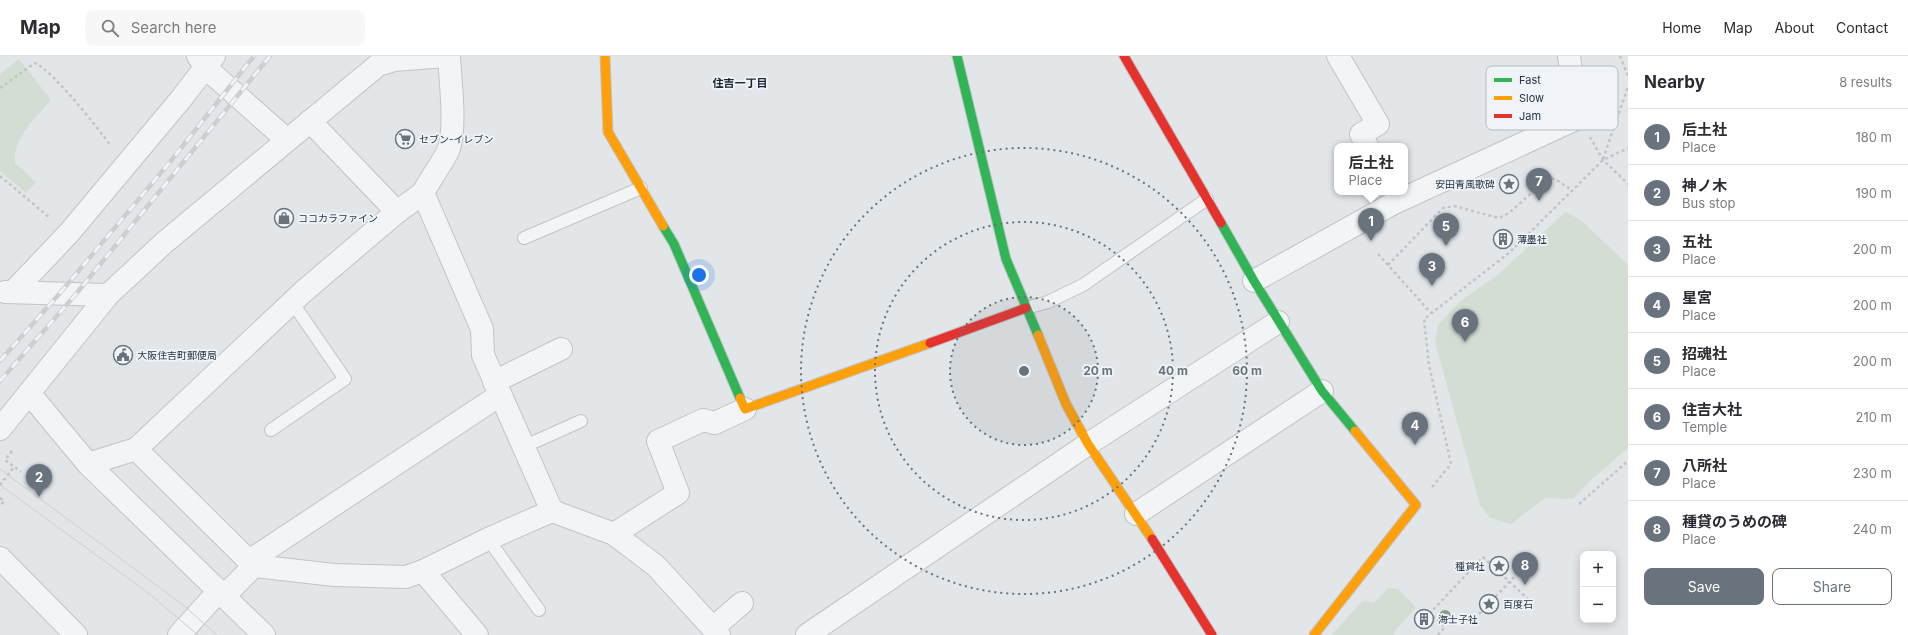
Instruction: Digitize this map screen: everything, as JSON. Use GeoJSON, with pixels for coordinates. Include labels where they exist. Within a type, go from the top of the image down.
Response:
{"type":"FeatureCollection","features":[{"type":"Feature","properties":{"kind":"street"},"geometry":{"type":"LineString","coordinates":[[0,429],[108,295],[165,242],[310,121],[379,60],[446,56]]}},
{"type":"Feature","properties":{"kind":"street"},"geometry":{"type":"LineString","coordinates":[[88,464],[136,449],[292,302],[397,212],[423,193],[448,151],[452,138],[452,102],[449,56]]}},
{"type":"Feature","properties":{"kind":"street"},"geometry":{"type":"LineString","coordinates":[[605,56],[608,132],[674,244],[745,409]]}},
{"type":"Feature","properties":{"kind":"street"},"geometry":{"type":"LineString","coordinates":[[956,56],[1006,259],[1066,404],[1088,444],[1136,514],[1212,635]]}},
{"type":"Feature","properties":{"kind":"street"},"geometry":{"type":"LineString","coordinates":[[1124,56],[1278,322],[1322,391],[1416,505],[1314,635]]}},
{"type":"Feature","properties":{"kind":"street"},"geometry":{"type":"LineString","coordinates":[[1338,56],[1378,124],[1361,134],[1366,143]]}},
{"type":"Feature","properties":{"kind":"street"},"geometry":{"type":"LineString","coordinates":[[1569,56],[1570,66]]}},
{"type":"Feature","properties":{"kind":"street"},"geometry":{"type":"LineString","coordinates":[[7,292],[69,233],[126,166],[206,60],[287,140]]}},
{"type":"Feature","properties":{"kind":"street"},"geometry":{"type":"LineString","coordinates":[[310,121],[397,212]]}},
{"type":"Feature","properties":{"kind":"street"},"geometry":{"type":"LineString","coordinates":[[1408,191],[1550,130]]}},
{"type":"Feature","properties":{"kind":"street"},"geometry":{"type":"LineString","coordinates":[[423,193],[482,329],[483,355],[552,511]]}},
{"type":"Feature","properties":{"kind":"street"},"geometry":{"type":"LineString","coordinates":[[1254,281],[1391,198]]}},
{"type":"Feature","properties":{"kind":"street"},"geometry":{"type":"LineString","coordinates":[[7,292],[108,295]]}},
{"type":"Feature","properties":{"kind":"street"},"geometry":{"type":"LineString","coordinates":[[614,534],[678,493],[658,441],[703,420],[715,423],[745,409],[1026,308]]}},
{"type":"Feature","properties":{"kind":"street"},"geometry":{"type":"LineString","coordinates":[[807,635],[1088,444],[1278,322]]}},
{"type":"Feature","properties":{"kind":"street"},"geometry":{"type":"LineString","coordinates":[[179,635],[252,563],[497,388],[561,349]]}},
{"type":"Feature","properties":{"kind":"street"},"geometry":{"type":"LineString","coordinates":[[1136,514],[1322,391]]}},
{"type":"Feature","properties":{"kind":"street"},"geometry":{"type":"LineString","coordinates":[[29,392],[88,464],[264,635]]}},
{"type":"Feature","properties":{"kind":"street"},"geometry":{"type":"LineString","coordinates":[[136,449],[252,563],[342,575],[406,577],[423,572],[552,511],[614,534],[656,566],[716,632],[742,603]]}},
{"type":"Feature","properties":{"kind":"street"},"geometry":{"type":"LineString","coordinates":[[0,558],[76,635]]}},
{"type":"Feature","properties":{"kind":"street"},"geometry":{"type":"LineString","coordinates":[[423,572],[477,635]]}},
{"type":"Feature","properties":{"kind":"lane"},"geometry":{"type":"LineString","coordinates":[[524,238],[640,188]]}},
{"type":"Feature","properties":{"kind":"lane"},"geometry":{"type":"LineString","coordinates":[[1026,308],[1048,302],[1083,285],[1207,199]]}},
{"type":"Feature","properties":{"kind":"lane"},"geometry":{"type":"LineString","coordinates":[[271,430],[345,379],[292,302]]}},
{"type":"Feature","properties":{"kind":"lane"},"geometry":{"type":"LineString","coordinates":[[523,447],[580,421]]}},
{"type":"Feature","properties":{"kind":"lane"},"geometry":{"type":"LineString","coordinates":[[488,540],[539,610]]}},
{"type":"Feature","properties":{"kind":"path"},"geometry":{"type":"LineString","coordinates":[[1620,56],[1628,76]]}},
{"type":"Feature","properties":{"kind":"path"},"geometry":{"type":"LineString","coordinates":[[0,88],[34,63],[41,66],[98,128],[126,166]]}},
{"type":"Feature","properties":{"kind":"path"},"geometry":{"type":"LineString","coordinates":[[1618,116],[1628,87]]}},
{"type":"Feature","properties":{"kind":"path"},"geometry":{"type":"LineString","coordinates":[[1603,160],[1613,130]]}},
{"type":"Feature","properties":{"kind":"path"},"geometry":{"type":"LineString","coordinates":[[1416,505],[1451,464],[1429,365],[1424,318],[1509,253],[1603,160],[1628,148]]}},
{"type":"Feature","properties":{"kind":"path"},"geometry":{"type":"LineString","coordinates":[[1603,160],[1628,184]]}},
{"type":"Feature","properties":{"kind":"path"},"geometry":{"type":"LineString","coordinates":[[0,176],[69,233]]}},
{"type":"Feature","properties":{"kind":"path"},"geometry":{"type":"LineString","coordinates":[[1388,265],[1443,208],[1454,206],[1499,218],[1509,213],[1548,178],[1555,179],[1572,190]]}},
{"type":"Feature","properties":{"kind":"path"},"geometry":{"type":"LineString","coordinates":[[1378,254],[1431,313]]}},
{"type":"Feature","properties":{"kind":"path"},"geometry":{"type":"LineString","coordinates":[[5,460],[21,472]]}},
{"type":"Feature","properties":{"kind":"path"},"geometry":{"type":"LineString","coordinates":[[1579,504],[1628,461]]}},
{"type":"Feature","properties":{"kind":"path"},"geometry":{"type":"LineString","coordinates":[[0,485],[14,466]]}},
{"type":"Feature","properties":{"kind":"path"},"geometry":{"type":"LineString","coordinates":[[0,498],[4,501],[0,506]]}},
{"type":"Feature","properties":{"kind":"path"},"geometry":{"type":"LineString","coordinates":[[1438,635],[1445,627],[1430,613],[1485,555],[1529,600]]}},
{"type":"Feature","properties":{"kind":"path"},"geometry":{"type":"LineString","coordinates":[[1480,614],[1514,577]]}},
{"type":"Feature","properties":{"kind":"shaded area"},"geometry":{"type":"Polygon","coordinates":[[[19,59],[51,100],[32,121],[17,145],[15,163],[36,182],[26,193],[0,171],[0,74],[19,59]]]}},
{"type":"Feature","properties":{"kind":"shaded area"},"geometry":{"type":"Polygon","coordinates":[[[1565,212],[1581,220],[1628,265],[1628,448],[1592,479],[1573,499],[1545,498],[1511,524],[1490,518],[1480,505],[1435,342],[1438,325],[1458,303],[1499,274],[1565,212]]]}},
{"type":"Feature","properties":{"kind":"shaded area"},"geometry":{"type":"Polygon","coordinates":[[[1388,588],[1398,589],[1415,606],[1415,609],[1395,631],[1394,635],[1332,635],[1361,602],[1365,601],[1374,603],[1388,588]]]}},
{"type":"Feature","properties":{"kind":"tram line"},"geometry":{"type":"LineString","coordinates":[[0,469],[183,605],[217,635]]}},
{"type":"Feature","properties":{"kind":"tram line"},"geometry":{"type":"LineString","coordinates":[[0,485],[147,592],[198,635]]}},
{"type":"Feature","properties":{"kind":"railway"},"geometry":{"type":"LineString","coordinates":[[0,361],[60,293],[170,162],[254,56]]}},
{"type":"Feature","properties":{"kind":"railway"},"geometry":{"type":"LineString","coordinates":[[0,381],[76,294],[270,56]]}},
{"type":"Feature","properties":{"kind":"traffic: fast"},"geometry":{"type":"LineString","coordinates":[[957,56],[1006,259],[1038,335]]}},
{"type":"Feature","properties":{"kind":"traffic: fast"},"geometry":{"type":"LineString","coordinates":[[1221,223],[1254,281],[1322,391],[1355,431]]}},
{"type":"Feature","properties":{"kind":"traffic: fast"},"geometry":{"type":"LineString","coordinates":[[663,226],[674,244],[740,398]]}},
{"type":"Feature","properties":{"kind":"traffic: slow"},"geometry":{"type":"LineString","coordinates":[[605,56],[608,132],[663,226]]}},
{"type":"Feature","properties":{"kind":"traffic: slow"},"geometry":{"type":"LineString","coordinates":[[1038,335],[1066,404],[1088,444],[1152,539]]}},
{"type":"Feature","properties":{"kind":"traffic: slow"},"geometry":{"type":"LineString","coordinates":[[740,398],[745,409],[930,343]]}},
{"type":"Feature","properties":{"kind":"traffic: slow"},"geometry":{"type":"LineString","coordinates":[[1314,635],[1416,505],[1355,431]]}},
{"type":"Feature","properties":{"kind":"traffic: jam"},"geometry":{"type":"LineString","coordinates":[[1124,56],[1221,223]]}},
{"type":"Feature","properties":{"kind":"traffic: jam"},"geometry":{"type":"LineString","coordinates":[[930,343],[1026,308]]}},
{"type":"Feature","properties":{"kind":"traffic: jam"},"geometry":{"type":"LineString","coordinates":[[1152,539],[1212,635]]}},
{"type":"Feature","properties":{"kind":"place","name":"セブン-イレブン"},"geometry":{"type":"Point","coordinates":[405,139]}},
{"type":"Feature","properties":{"kind":"place","name":"安田青風歌碑"},"geometry":{"type":"Point","coordinates":[1509,184]}},
{"type":"Feature","properties":{"kind":"place","name":"八所社"},"geometry":{"type":"Point","coordinates":[1539,201]}},
{"type":"Feature","properties":{"kind":"place","name":"ココカラファイン"},"geometry":{"type":"Point","coordinates":[284,218]}},
{"type":"Feature","properties":{"kind":"place","name":"薄墨社"},"geometry":{"type":"Point","coordinates":[1503,239]}},
{"type":"Feature","properties":{"kind":"place","name":"后土社"},"geometry":{"type":"Point","coordinates":[1371,241]}},
{"type":"Feature","properties":{"kind":"place","name":"招魂社"},"geometry":{"type":"Point","coordinates":[1446,246]}},
{"type":"Feature","properties":{"kind":"place","name":"五社"},"geometry":{"type":"Point","coordinates":[1432,286]}},
{"type":"Feature","properties":{"kind":"place","name":"住吉大社"},"geometry":{"type":"Point","coordinates":[1465,342]}},
{"type":"Feature","properties":{"kind":"place","name":"大阪住吉町郵便局"},"geometry":{"type":"Point","coordinates":[123,355]}},
{"type":"Feature","properties":{"kind":"place","name":"星宮"},"geometry":{"type":"Point","coordinates":[1415,445]}},
{"type":"Feature","properties":{"kind":"place","name":"神ノ木"},"geometry":{"type":"Point","coordinates":[39,497]}},
{"type":"Feature","properties":{"kind":"place","name":"種貸社"},"geometry":{"type":"Point","coordinates":[1499,566]}},
{"type":"Feature","properties":{"kind":"place","name":"種貸のうめの碑"},"geometry":{"type":"Point","coordinates":[1525,585]}},
{"type":"Feature","properties":{"kind":"place","name":"百度石"},"geometry":{"type":"Point","coordinates":[1489,604]}},
{"type":"Feature","properties":{"kind":"place","name":"海士子社"},"geometry":{"type":"Point","coordinates":[1424,619]}},
{"type":"Feature","properties":{"kind":"district","name":"住吉一丁目"},"geometry":{"type":"Point","coordinates":[740,83]}}]}
